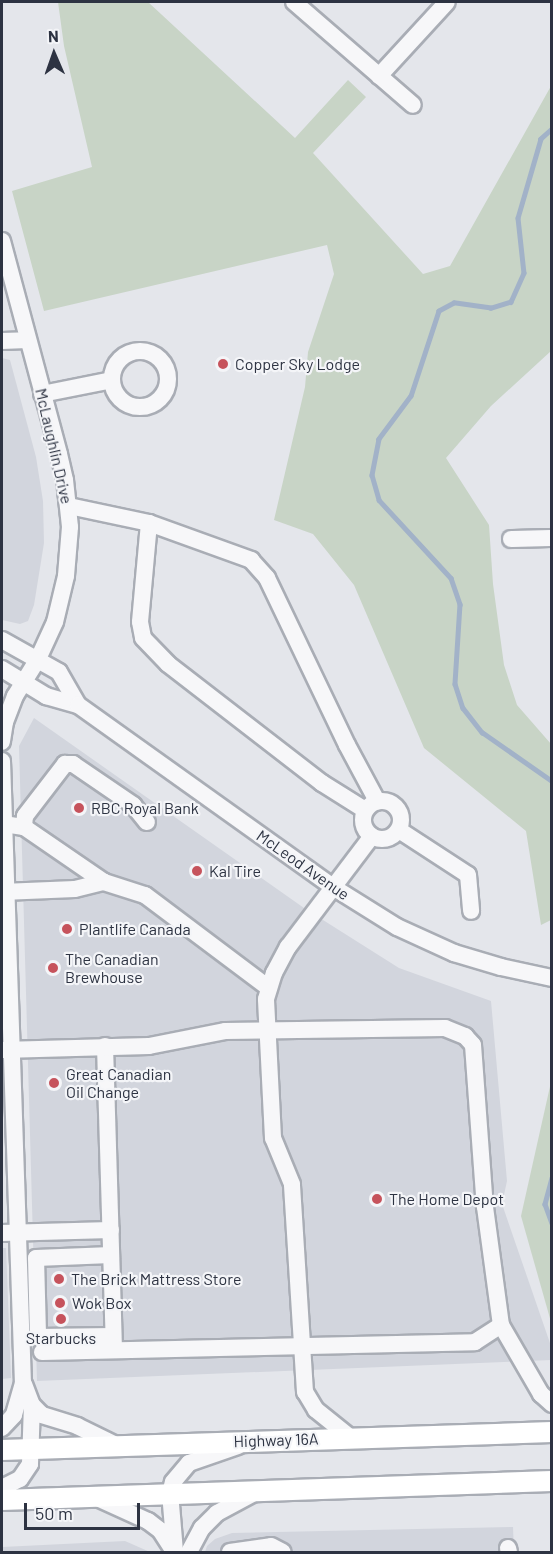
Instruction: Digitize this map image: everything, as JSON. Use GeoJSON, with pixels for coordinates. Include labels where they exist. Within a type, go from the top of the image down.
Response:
{"type":"FeatureCollection","features":[{"type":"Feature","properties":{"kind":"main road","name":"Highway 16A"},"geometry":{"type":"LineString","coordinates":[[2,1450],[552,1431]]}},
{"type":"Feature","properties":{"kind":"main road"},"geometry":{"type":"LineString","coordinates":[[2,1500],[552,1481]]}},
{"type":"Feature","properties":{"kind":"street"},"geometry":{"type":"LineString","coordinates":[[294,2],[413,105]]}},
{"type":"Feature","properties":{"kind":"street"},"geometry":{"type":"LineString","coordinates":[[379,76],[447,2]]}},
{"type":"Feature","properties":{"kind":"street","name":"McLaughlin Drive"},"geometry":{"type":"LineString","coordinates":[[2,241],[61,462],[69,506],[70,549],[55,622],[38,659],[15,696],[5,722],[2,742]]}},
{"type":"Feature","properties":{"kind":"street"},"geometry":{"type":"LineString","coordinates":[[2,340],[27,340]]}},
{"type":"Feature","properties":{"kind":"street"},"geometry":{"type":"LineString","coordinates":[[42,394],[112,380]]}},
{"type":"Feature","properties":{"kind":"street"},"geometry":{"type":"LineString","coordinates":[[69,506],[149,523],[251,560],[267,578],[352,755],[371,805],[363,824],[372,836],[387,839],[399,830],[401,815],[392,803],[371,805],[313,776],[168,664],[143,638],[141,622],[149,523]]}},
{"type":"Feature","properties":{"kind":"street"},"geometry":{"type":"LineString","coordinates":[[511,539],[552,538]]}},
{"type":"Feature","properties":{"kind":"street","name":"McLeod Avenue"},"geometry":{"type":"LineString","coordinates":[[2,640],[59,672],[78,705]]}},
{"type":"Feature","properties":{"kind":"street","name":"McLeod Avenue"},"geometry":{"type":"LineString","coordinates":[[2,669],[46,696],[78,705],[333,887],[397,927],[454,953],[501,967],[552,978]]}},
{"type":"Feature","properties":{"kind":"street"},"geometry":{"type":"LineString","coordinates":[[2,761],[10,1233],[23,1383],[32,1405],[30,1464],[20,1479],[2,1488]]}},
{"type":"Feature","properties":{"kind":"street"},"geometry":{"type":"LineString","coordinates":[[24,826],[25,816],[65,764],[73,764],[133,805],[147,822]]}},
{"type":"Feature","properties":{"kind":"street"},"geometry":{"type":"LineString","coordinates":[[4,824],[24,826],[104,882],[145,894],[269,988]]}},
{"type":"Feature","properties":{"kind":"street"},"geometry":{"type":"LineString","coordinates":[[399,830],[468,875],[471,911]]}},
{"type":"Feature","properties":{"kind":"street"},"geometry":{"type":"LineString","coordinates":[[351,1438],[316,1410],[305,1392],[292,1184],[273,1138],[267,1030],[269,988],[288,947],[372,836]]}},
{"type":"Feature","properties":{"kind":"street"},"geometry":{"type":"LineString","coordinates":[[4,892],[75,889],[104,882]]}},
{"type":"Feature","properties":{"kind":"street"},"geometry":{"type":"LineString","coordinates":[[7,1049],[149,1046],[213,1033],[267,1030],[445,1028],[465,1036],[473,1045],[485,1207],[501,1325],[541,1394],[552,1404]]}},
{"type":"Feature","properties":{"kind":"street"},"geometry":{"type":"LineString","coordinates":[[105,1046],[114,1343]]}},
{"type":"Feature","properties":{"kind":"street"},"geometry":{"type":"LineString","coordinates":[[10,1233],[111,1230]]}},
{"type":"Feature","properties":{"kind":"street"},"geometry":{"type":"LineString","coordinates":[[111,1255],[36,1258],[38,1337],[114,1343],[301,1345],[475,1342],[501,1325]]}},
{"type":"Feature","properties":{"kind":"street"},"geometry":{"type":"LineString","coordinates":[[42,1352],[114,1343]]}},
{"type":"Feature","properties":{"kind":"street"},"geometry":{"type":"LineString","coordinates":[[2,1428],[14,1415],[23,1383]]}},
{"type":"Feature","properties":{"kind":"street"},"geometry":{"type":"LineString","coordinates":[[32,1405],[42,1415],[77,1426],[118,1447]]}},
{"type":"Feature","properties":{"kind":"street"},"geometry":{"type":"LineString","coordinates":[[175,1552],[170,1493],[173,1482],[189,1463],[253,1441]]}},
{"type":"Feature","properties":{"kind":"street"},"geometry":{"type":"LineString","coordinates":[[189,1552],[202,1528],[217,1513],[258,1491]]}},
{"type":"Feature","properties":{"kind":"street"},"geometry":{"type":"LineString","coordinates":[[94,1496],[148,1521],[160,1530],[175,1552]]}},
{"type":"Feature","properties":{"kind":"street"},"geometry":{"type":"LineString","coordinates":[[230,1552],[276,1547],[283,1552]]}},
{"type":"Feature","properties":{"kind":"shaded area"},"geometry":{"type":"Polygon","coordinates":[[[2,358],[10,360],[36,457],[43,501],[44,543],[34,605],[28,621],[20,624],[2,620],[2,358]]]}},
{"type":"Feature","properties":{"kind":"shaded area"},"geometry":{"type":"Polygon","coordinates":[[[34,718],[304,908],[399,968],[491,1001],[507,1181],[502,1204],[551,1346],[551,1360],[37,1381],[19,746],[34,718]]]}},
{"type":"Feature","properties":{"kind":"shaded area"},"geometry":{"type":"Polygon","coordinates":[[[2,1248],[6,1248],[11,1378],[2,1379],[2,1248]]]}},
{"type":"Feature","properties":{"kind":"shaded area"},"geometry":{"type":"Polygon","coordinates":[[[513,1527],[514,1552],[205,1552],[207,1546],[215,1539],[232,1533],[513,1527]]]}},
{"type":"Feature","properties":{"kind":"shaded area"},"geometry":{"type":"Polygon","coordinates":[[[125,1541],[150,1552],[2,1552],[2,1547],[125,1541]]]}},
{"type":"Feature","properties":{"kind":"green space"},"geometry":{"type":"Polygon","coordinates":[[[58,2],[148,2],[295,138],[348,80],[366,97],[313,153],[423,274],[450,266],[551,86],[551,351],[491,406],[446,458],[489,525],[493,584],[504,665],[517,705],[551,744],[551,920],[541,925],[526,831],[424,748],[354,585],[313,534],[274,520],[305,387],[308,352],[334,274],[327,245],[44,311],[12,191],[92,167],[64,46],[58,2]]]}},
{"type":"Feature","properties":{"kind":"green space"},"geometry":{"type":"Polygon","coordinates":[[[551,1082],[551,1322],[521,1216],[551,1082]]]}},
{"type":"Feature","properties":{"kind":"waterway"},"geometry":{"type":"LineString","coordinates":[[552,129],[541,139],[518,218],[524,273],[511,302],[491,308],[454,303],[439,311],[411,396],[379,439],[372,475],[379,500],[451,578],[460,604],[455,684],[463,708],[482,732],[552,781]]}},
{"type":"Feature","properties":{"kind":"waterway"},"geometry":{"type":"LineString","coordinates":[[552,1178],[545,1204],[552,1223]]}},
{"type":"Feature","properties":{"kind":"place","name":"Copper Sky Lodge"},"geometry":{"type":"Point","coordinates":[223,364]}},
{"type":"Feature","properties":{"kind":"place","name":"RBC Royal Bank"},"geometry":{"type":"Point","coordinates":[79,808]}},
{"type":"Feature","properties":{"kind":"place","name":"Kal Tire"},"geometry":{"type":"Point","coordinates":[197,871]}},
{"type":"Feature","properties":{"kind":"place","name":"Plantlife Canada"},"geometry":{"type":"Point","coordinates":[67,929]}},
{"type":"Feature","properties":{"kind":"place","name":"The Canadian Brewhouse"},"geometry":{"type":"Point","coordinates":[53,968]}},
{"type":"Feature","properties":{"kind":"place","name":"Great Canadian Oil Change"},"geometry":{"type":"Point","coordinates":[54,1083]}},
{"type":"Feature","properties":{"kind":"place","name":"The Home Depot"},"geometry":{"type":"Point","coordinates":[377,1199]}},
{"type":"Feature","properties":{"kind":"place","name":"The Brick Mattress Store"},"geometry":{"type":"Point","coordinates":[59,1279]}},
{"type":"Feature","properties":{"kind":"place","name":"Wok Box"},"geometry":{"type":"Point","coordinates":[60,1303]}},
{"type":"Feature","properties":{"kind":"place","name":"Starbucks"},"geometry":{"type":"Point","coordinates":[61,1319]}}]}
